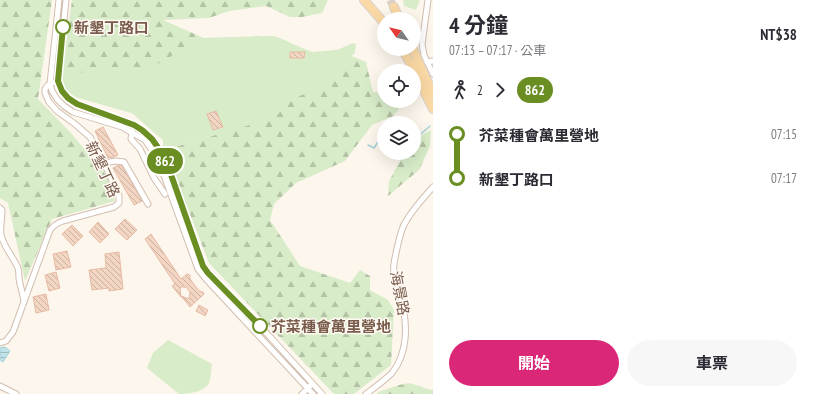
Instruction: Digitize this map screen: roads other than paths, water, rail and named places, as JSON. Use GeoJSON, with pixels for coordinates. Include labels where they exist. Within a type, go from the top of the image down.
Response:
{"type":"FeatureCollection","features":[{"type":"Feature","properties":{"kind":"main road"},"geometry":{"type":"LineString","coordinates":[[364,0],[377,15]]}},
{"type":"Feature","properties":{"kind":"main road"},"geometry":{"type":"LineString","coordinates":[[394,7],[396,12]]}},
{"type":"Feature","properties":{"kind":"main road"},"geometry":{"type":"LineString","coordinates":[[406,56],[433,109]]}},
{"type":"Feature","properties":{"kind":"main road"},"geometry":{"type":"LineString","coordinates":[[416,56],[433,94]]}},
{"type":"Feature","properties":{"kind":"street"},"geometry":{"type":"LineString","coordinates":[[59,0],[50,84],[52,91],[64,106],[73,112],[122,127],[145,140],[156,158],[164,177],[198,269],[314,394]]}},
{"type":"Feature","properties":{"kind":"street"},"geometry":{"type":"LineString","coordinates":[[66,0],[58,81],[62,91],[68,98],[77,104],[134,125],[152,139],[168,166],[203,266],[322,394]]}},
{"type":"Feature","properties":{"kind":"street"},"geometry":{"type":"LineString","coordinates":[[428,0],[422,44],[424,54],[433,74]]}},
{"type":"Feature","properties":{"kind":"street"},"geometry":{"type":"LineString","coordinates":[[427,62],[433,61]]}},
{"type":"Feature","properties":{"kind":"street"},"geometry":{"type":"LineString","coordinates":[[50,84],[58,81]]}},
{"type":"Feature","properties":{"kind":"street","name":"新墾丁路"},"geometry":{"type":"LineString","coordinates":[[0,343],[6,340],[13,332],[25,303],[50,230],[53,226],[63,221],[114,207],[119,203],[119,196],[104,163],[90,138],[75,124],[57,111],[49,102],[45,93],[48,85],[50,84]]}},
{"type":"Feature","properties":{"kind":"street"},"geometry":{"type":"LineString","coordinates":[[132,132],[131,139],[140,149],[154,178],[164,194]]}},
{"type":"Feature","properties":{"kind":"street"},"geometry":{"type":"LineString","coordinates":[[104,163],[116,161],[124,162],[148,204]]}},
{"type":"Feature","properties":{"kind":"street","name":"海景路"},"geometry":{"type":"LineString","coordinates":[[366,394],[391,374],[400,361],[404,349],[404,310],[394,277],[394,265],[404,224],[433,187]]}},
{"type":"Feature","properties":{"kind":"street"},"geometry":{"type":"LineString","coordinates":[[0,208],[2,210],[0,229],[1,235],[19,271],[19,278],[25,303]]}},
{"type":"Feature","properties":{"kind":"street"},"geometry":{"type":"LineString","coordinates":[[302,394],[312,383]]}},
{"type":"Feature","properties":{"kind":"street"},"geometry":{"type":"LineString","coordinates":[[0,386],[16,394]]}},
{"type":"Feature","properties":{"kind":"water"},"geometry":{"type":"Polygon","coordinates":[[[5,347],[10,351],[3,362],[0,360],[0,348],[5,347]]]}},
{"type":"Feature","properties":{"kind":"waterway"},"geometry":{"type":"LineString","coordinates":[[421,134],[430,126]]}},
{"type":"Feature","properties":{"kind":"waterway"},"geometry":{"type":"LineString","coordinates":[[368,145],[374,148],[377,144]]}},
{"type":"Feature","properties":{"kind":"tunnel"},"geometry":{"type":"LineString","coordinates":[[390,0],[394,7]]}},
{"type":"Feature","properties":{"kind":"place","name":"新墾丁路口"},"geometry":{"type":"Point","coordinates":[63,27]}},
{"type":"Feature","properties":{"kind":"place","name":"芥菜種會萬里營地"},"geometry":{"type":"Point","coordinates":[260,326]}}]}
